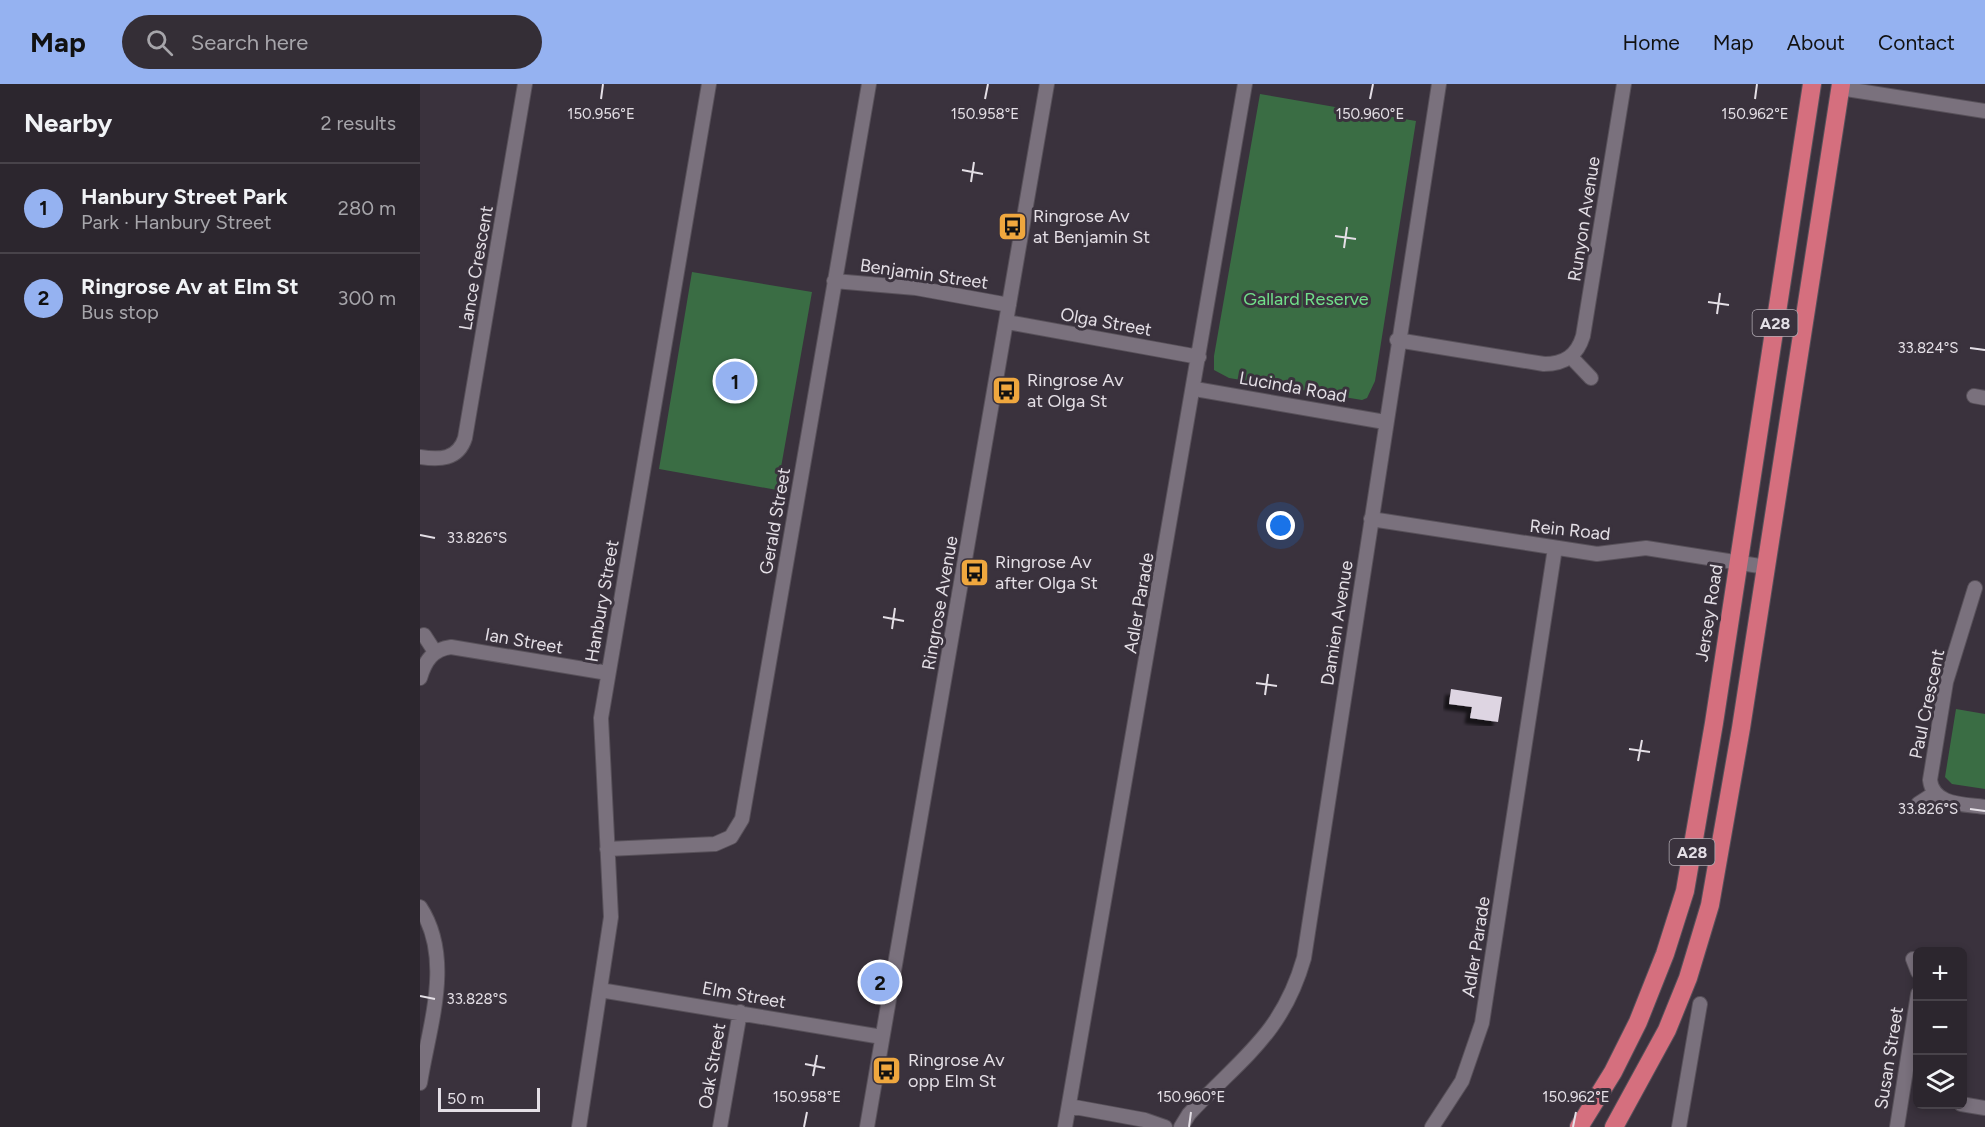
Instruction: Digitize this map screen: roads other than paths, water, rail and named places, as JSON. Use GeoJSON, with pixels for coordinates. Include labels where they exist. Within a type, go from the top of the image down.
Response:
{"type":"FeatureCollection","features":[{"type":"Feature","properties":{"kind":"highway","name":"Jersey Road"},"geometry":{"type":"LineString","coordinates":[[1579,1127],[1613,1072],[1638,1022],[1669,944],[1685,891],[1812,84]]}},
{"type":"Feature","properties":{"kind":"highway","name":"A28"},"geometry":{"type":"LineString","coordinates":[[1614,1127],[1667,1030],[1688,978],[1710,905],[1766,567],[1840,86]]}},
{"type":"Feature","properties":{"kind":"street","name":"Lance Crescent"},"geometry":{"type":"LineString","coordinates":[[420,457],[458,460],[465,438],[525,84]]}},
{"type":"Feature","properties":{"kind":"street","name":"Hanbury Street"},"geometry":{"type":"LineString","coordinates":[[579,1127],[611,917],[600,735],[608,674],[709,84]]}},
{"type":"Feature","properties":{"kind":"street","name":"Gerald Street"},"geometry":{"type":"LineString","coordinates":[[607,849],[715,844],[731,837],[742,819],[868,84]]}},
{"type":"Feature","properties":{"kind":"street","name":"Ringrose Avenue"},"geometry":{"type":"LineString","coordinates":[[867,1127],[1047,84]]}},
{"type":"Feature","properties":{"kind":"street","name":"Adler Parade"},"geometry":{"type":"LineString","coordinates":[[1065,1127],[1195,389],[1245,84]]}},
{"type":"Feature","properties":{"kind":"street","name":"Damien Avenue"},"geometry":{"type":"LineString","coordinates":[[1181,1127],[1189,1114],[1270,1032],[1283,1013],[1305,958],[1397,340],[1439,84]]}},
{"type":"Feature","properties":{"kind":"street","name":"Runyon Avenue"},"geometry":{"type":"LineString","coordinates":[[1571,357],[1583,336],[1624,84]]}},
{"type":"Feature","properties":{"kind":"street"},"geometry":{"type":"LineString","coordinates":[[1840,86],[1985,111]]}},
{"type":"Feature","properties":{"kind":"street","name":"Benjamin Street"},"geometry":{"type":"LineString","coordinates":[[834,281],[916,288],[1009,305]]}},
{"type":"Feature","properties":{"kind":"street","name":"Olga Street"},"geometry":{"type":"LineString","coordinates":[[1007,322],[1199,357]]}},
{"type":"Feature","properties":{"kind":"street"},"geometry":{"type":"LineString","coordinates":[[1397,340],[1544,364],[1558,363],[1571,357],[1591,378]]}},
{"type":"Feature","properties":{"kind":"street","name":"Lucinda Road"},"geometry":{"type":"LineString","coordinates":[[1195,389],[1385,422]]}},
{"type":"Feature","properties":{"kind":"street","name":"Rein Road"},"geometry":{"type":"LineString","coordinates":[[1371,519],[1607,555],[1646,548],[1766,567]]}},
{"type":"Feature","properties":{"kind":"street","name":"Adler Parade"},"geometry":{"type":"LineString","coordinates":[[1432,1127],[1462,1081],[1482,1023],[1555,548]]}},
{"type":"Feature","properties":{"kind":"street","name":"Paul Crescent"},"geometry":{"type":"LineString","coordinates":[[1935,793],[1930,776],[1946,682],[1975,588]]}},
{"type":"Feature","properties":{"kind":"street"},"geometry":{"type":"LineString","coordinates":[[420,678],[424,665],[435,652],[424,635]]}},
{"type":"Feature","properties":{"kind":"street","name":"Ian Street"},"geometry":{"type":"LineString","coordinates":[[435,652],[446,648],[460,648],[608,674]]}},
{"type":"Feature","properties":{"kind":"street"},"geometry":{"type":"LineString","coordinates":[[1918,804],[1935,793],[1947,801],[1985,807]]}},
{"type":"Feature","properties":{"kind":"street"},"geometry":{"type":"LineString","coordinates":[[420,907],[432,928],[438,959],[420,1083]]}},
{"type":"Feature","properties":{"kind":"street","name":"Elm Street"},"geometry":{"type":"LineString","coordinates":[[600,990],[882,1037]]}},
{"type":"Feature","properties":{"kind":"street","name":"Susan Street"},"geometry":{"type":"LineString","coordinates":[[1897,1127],[1916,1001]]}},
{"type":"Feature","properties":{"kind":"street"},"geometry":{"type":"LineString","coordinates":[[1679,1127],[1700,1004]]}},
{"type":"Feature","properties":{"kind":"street","name":"Oak Street"},"geometry":{"type":"LineString","coordinates":[[720,1127],[740,1012]]}},
{"type":"Feature","properties":{"kind":"street"},"geometry":{"type":"LineString","coordinates":[[1902,1095],[1913,1097]]}},
{"type":"Feature","properties":{"kind":"street"},"geometry":{"type":"LineString","coordinates":[[1967,1105],[1985,1108]]}},
{"type":"Feature","properties":{"kind":"street"},"geometry":{"type":"LineString","coordinates":[[1069,1106],[1145,1120],[1165,1127]]}},
{"type":"Feature","properties":{"kind":"place","name":"Ringrose Av at Benjamin St"},"geometry":{"type":"Point","coordinates":[1012,226]}},
{"type":"Feature","properties":{"kind":"place","name":"Hanbury Street Park"},"geometry":{"type":"Point","coordinates":[735,381]}},
{"type":"Feature","properties":{"kind":"place","name":"Ringrose Av at Olga St"},"geometry":{"type":"Point","coordinates":[1006,390]}},
{"type":"Feature","properties":{"kind":"place","name":"Ringrose Av after Olga St"},"geometry":{"type":"Point","coordinates":[974,572]}},
{"type":"Feature","properties":{"kind":"place","name":"Ringrose Av at Elm St"},"geometry":{"type":"Point","coordinates":[880,982]}},
{"type":"Feature","properties":{"kind":"place","name":"Ringrose Av opp Elm St"},"geometry":{"type":"Point","coordinates":[887,1070]}},
{"type":"Feature","properties":{"kind":"park label","name":"Gallard Reserve"},"geometry":{"type":"Point","coordinates":[1306,299]}}]}
